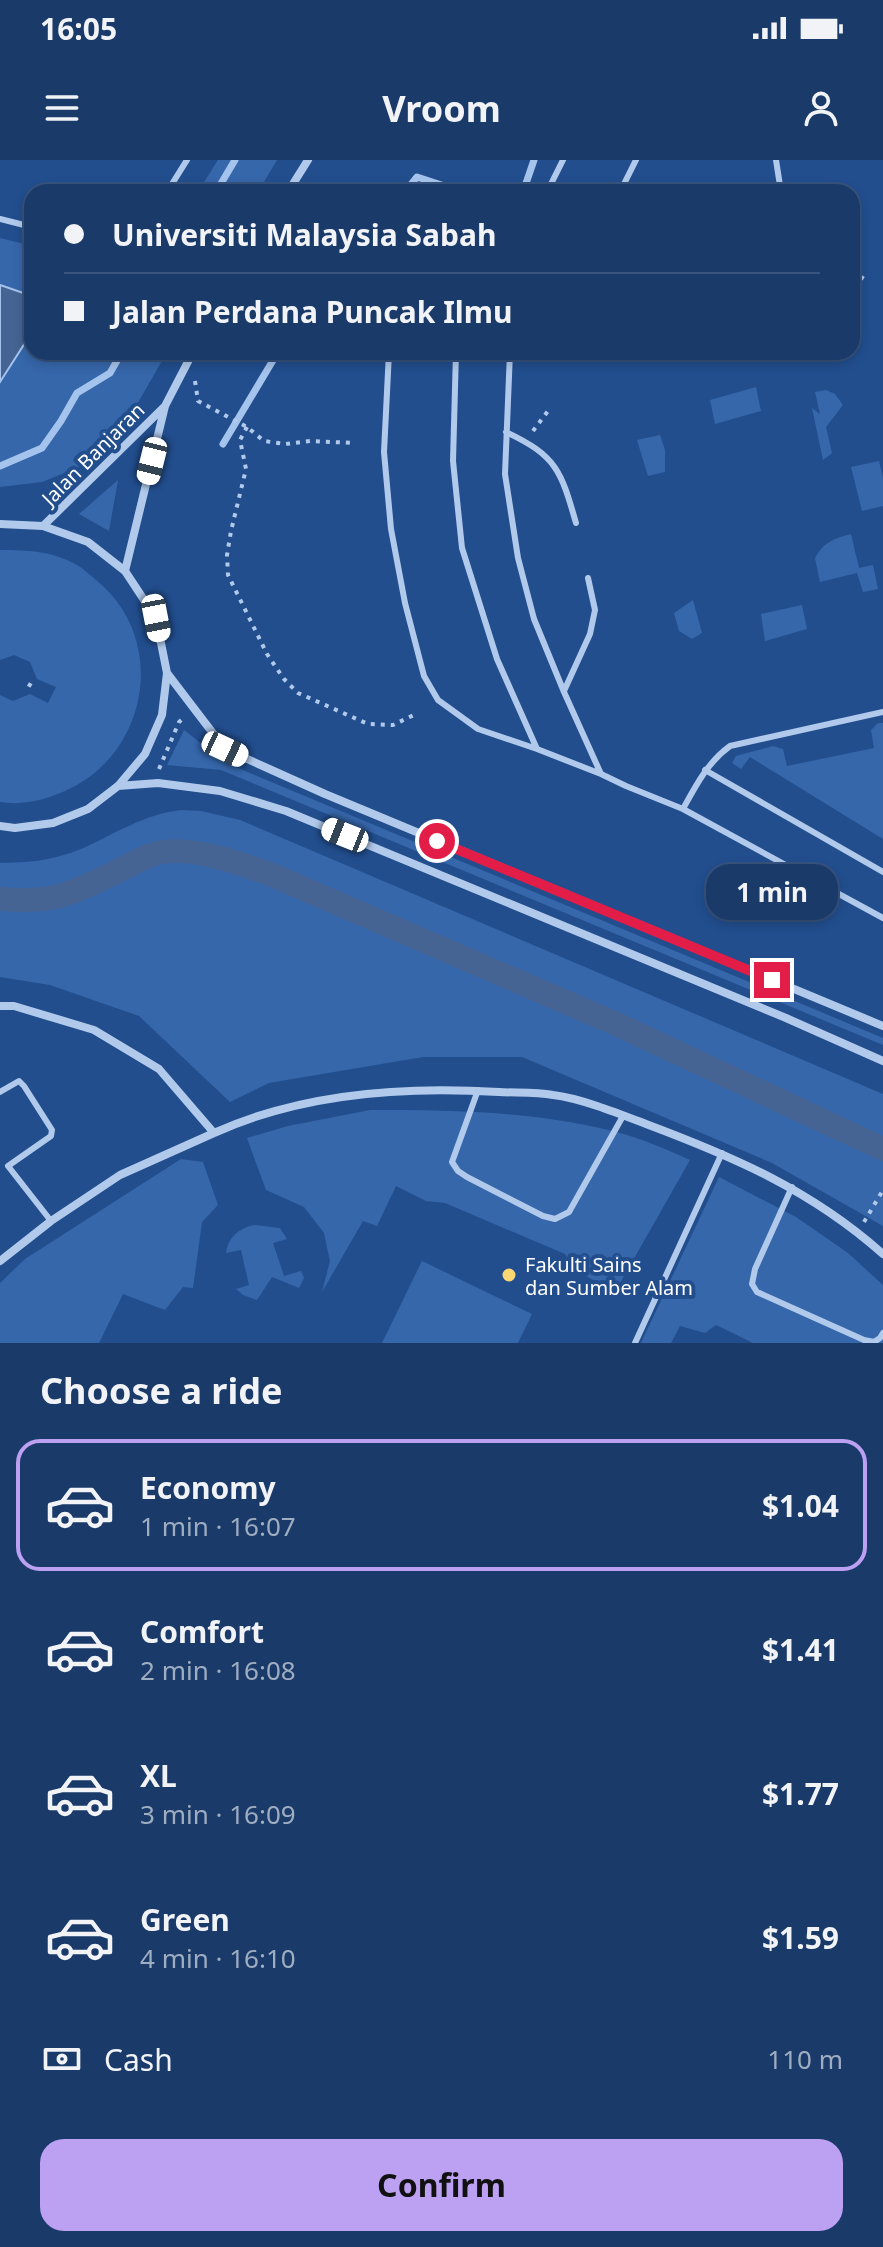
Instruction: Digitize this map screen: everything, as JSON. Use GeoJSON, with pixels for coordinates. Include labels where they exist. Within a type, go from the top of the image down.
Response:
{"type":"FeatureCollection","features":[{"type":"Feature","properties":{"kind":"street"},"geometry":{"type":"LineString","coordinates":[[293,184],[308,160]]}},
{"type":"Feature","properties":{"kind":"street","name":"Jalan Banjaran"},"geometry":{"type":"LineString","coordinates":[[125,571],[165,406],[189,360]]}},
{"type":"Feature","properties":{"kind":"street","name":"Jalan Banjaran"},"geometry":{"type":"LineString","coordinates":[[43,526],[165,406]]}},
{"type":"Feature","properties":{"kind":"street"},"geometry":{"type":"LineString","coordinates":[[0,524],[43,526],[88,542],[125,571],[156,618],[167,673],[162,715],[145,754],[118,786],[88,809],[53,823],[15,828],[0,826]]}},
{"type":"Feature","properties":{"kind":"street"},"geometry":{"type":"LineString","coordinates":[[167,673],[225,749],[883,1026]]}},
{"type":"Feature","properties":{"kind":"street"},"geometry":{"type":"LineString","coordinates":[[118,786],[158,783],[220,791],[286,811],[883,1061]]}},
{"type":"Feature","properties":{"kind":"street"},"geometry":{"type":"LineString","coordinates":[[0,1006],[14,1006],[94,1030],[159,1069],[214,1133]]}},
{"type":"Feature","properties":{"kind":"street"},"geometry":{"type":"LineString","coordinates":[[0,1261],[51,1221],[120,1175],[231,1125],[301,1104],[377,1091],[478,1090],[555,1095],[623,1116],[722,1153],[792,1187],[858,1232],[883,1254]]}},
{"type":"Feature","properties":{"kind":"lane"},"geometry":{"type":"LineString","coordinates":[[172,184],[187,160]]}},
{"type":"Feature","properties":{"kind":"lane"},"geometry":{"type":"LineString","coordinates":[[551,184],[563,160]]}},
{"type":"Feature","properties":{"kind":"lane"},"geometry":{"type":"LineString","coordinates":[[624,184],[636,160]]}},
{"type":"Feature","properties":{"kind":"lane"},"geometry":{"type":"LineString","coordinates":[[776,160],[780,184]]}},
{"type":"Feature","properties":{"kind":"lane"},"geometry":{"type":"LineString","coordinates":[[0,219],[24,225]]}},
{"type":"Feature","properties":{"kind":"lane"},"geometry":{"type":"LineString","coordinates":[[389,360],[384,452],[391,529],[405,603],[424,676],[438,700],[478,729],[537,749],[683,809],[883,918]]}},
{"type":"Feature","properties":{"kind":"lane"},"geometry":{"type":"LineString","coordinates":[[456,360],[453,461],[462,548],[497,659],[537,749]]}},
{"type":"Feature","properties":{"kind":"lane"},"geometry":{"type":"LineString","coordinates":[[510,360],[505,474],[518,558],[534,619],[601,774]]}},
{"type":"Feature","properties":{"kind":"lane"},"geometry":{"type":"LineString","coordinates":[[506,432],[526,441],[548,458],[563,477],[576,523]]}},
{"type":"Feature","properties":{"kind":"lane"},"geometry":{"type":"LineString","coordinates":[[564,692],[590,634],[595,610],[588,578]]}},
{"type":"Feature","properties":{"kind":"lane"},"geometry":{"type":"LineString","coordinates":[[683,809],[705,770],[730,746],[883,712]]}},
{"type":"Feature","properties":{"kind":"lane"},"geometry":{"type":"LineString","coordinates":[[705,770],[883,872]]}},
{"type":"Feature","properties":{"kind":"lane"},"geometry":{"type":"LineString","coordinates":[[0,1092],[19,1081],[52,1130],[51,1136],[0,1173]]}},
{"type":"Feature","properties":{"kind":"lane"},"geometry":{"type":"LineString","coordinates":[[478,1090],[452,1162],[467,1177],[543,1216],[555,1219],[569,1212],[623,1116]]}},
{"type":"Feature","properties":{"kind":"lane"},"geometry":{"type":"LineString","coordinates":[[635,1343],[722,1153]]}},
{"type":"Feature","properties":{"kind":"lane"},"geometry":{"type":"LineString","coordinates":[[8,1166],[51,1221]]}},
{"type":"Feature","properties":{"kind":"lane"},"geometry":{"type":"LineString","coordinates":[[792,1187],[755,1269],[752,1284],[757,1292],[864,1340],[874,1342],[883,1333]]}},
{"type":"Feature","properties":{"kind":"path"},"geometry":{"type":"LineString","coordinates":[[860,276],[867,281]]}},
{"type":"Feature","properties":{"kind":"path"},"geometry":{"type":"LineString","coordinates":[[198,401],[247,427],[264,441],[285,444],[310,441],[355,443]]}},
{"type":"Feature","properties":{"kind":"path"},"geometry":{"type":"LineString","coordinates":[[247,427],[240,440],[246,469],[231,531],[228,575],[267,654],[298,693],[368,724],[393,725],[418,713]]}},
{"type":"Feature","properties":{"kind":"path"},"geometry":{"type":"LineString","coordinates":[[158,783],[159,767],[179,722],[195,711]]}},
{"type":"Feature","properties":{"kind":"path"},"geometry":{"type":"LineString","coordinates":[[864,1222],[883,1190]]}},
{"type":"Feature","properties":{"kind":"shaded area"},"geometry":{"type":"Polygon","coordinates":[[[218,160],[277,160],[263,184],[203,184],[218,160]]]}},
{"type":"Feature","properties":{"kind":"shaded area"},"geometry":{"type":"Polygon","coordinates":[[[0,238],[24,244],[24,293],[0,285],[0,238]]]}},
{"type":"Feature","properties":{"kind":"shaded area"},"geometry":{"type":"Polygon","coordinates":[[[0,285],[24,293],[24,345],[0,382],[0,285]]]}},
{"type":"Feature","properties":{"kind":"shaded area"},"geometry":{"type":"Polygon","coordinates":[[[24,345],[24,360],[162,360],[124,427],[79,467],[42,482],[0,487],[0,382],[24,345]]]}},
{"type":"Feature","properties":{"kind":"shaded area"},"geometry":{"type":"Polygon","coordinates":[[[756,387],[761,411],[715,424],[710,400],[756,387]]]}},
{"type":"Feature","properties":{"kind":"shaded area"},"geometry":{"type":"Polygon","coordinates":[[[826,390],[835,394],[843,405],[826,427],[832,453],[823,460],[812,408],[820,414],[815,392],[826,390]]]}},
{"type":"Feature","properties":{"kind":"shaded area"},"geometry":{"type":"Polygon","coordinates":[[[660,435],[665,450],[665,472],[648,476],[637,440],[660,435]]]}},
{"type":"Feature","properties":{"kind":"shaded area"},"geometry":{"type":"Polygon","coordinates":[[[879,461],[883,478],[883,506],[862,511],[851,467],[879,461]]]}},
{"type":"Feature","properties":{"kind":"shaded area"},"geometry":{"type":"Polygon","coordinates":[[[118,480],[109,531],[79,514],[118,480]]]}},
{"type":"Feature","properties":{"kind":"shaded area"},"geometry":{"type":"Polygon","coordinates":[[[851,534],[859,568],[873,565],[878,589],[863,592],[857,573],[820,582],[815,558],[818,553],[830,542],[851,534]]]}},
{"type":"Feature","properties":{"kind":"shaded area"},"geometry":{"type":"Polygon","coordinates":[[[0,550],[49,554],[85,570],[119,604],[133,631],[140,661],[140,691],[132,720],[118,747],[98,770],[71,788],[45,798],[18,803],[0,802],[0,695],[13,701],[30,694],[48,703],[56,687],[37,679],[30,662],[14,655],[0,660],[0,550]]]}},
{"type":"Feature","properties":{"kind":"shaded area"},"geometry":{"type":"Polygon","coordinates":[[[693,600],[702,633],[692,639],[679,631],[674,613],[693,600]]]}},
{"type":"Feature","properties":{"kind":"shaded area"},"geometry":{"type":"Polygon","coordinates":[[[802,605],[807,629],[765,641],[761,614],[802,605]]]}},
{"type":"Feature","properties":{"kind":"shaded area"},"geometry":{"type":"Polygon","coordinates":[[[878,723],[883,723],[883,839],[750,757],[741,769],[732,763],[736,756],[773,746],[783,749],[787,766],[874,748],[871,730],[878,723]]]}},
{"type":"Feature","properties":{"kind":"shaded area"},"geometry":{"type":"Polygon","coordinates":[[[184,730],[226,763],[883,1038],[883,1045],[221,770],[167,765],[184,730]]]}},
{"type":"Feature","properties":{"kind":"shaded area"},"geometry":{"type":"Polygon","coordinates":[[[181,810],[240,820],[883,1094],[883,1226],[772,1163],[522,1057],[423,1057],[269,1083],[230,1102],[139,1016],[50,985],[0,977],[0,863],[61,856],[142,820],[181,810]]]}},
{"type":"Feature","properties":{"kind":"shaded area"},"geometry":{"type":"Polygon","coordinates":[[[370,1110],[467,1112],[564,1121],[635,1137],[690,1160],[615,1292],[575,1270],[565,1254],[445,1203],[426,1201],[396,1186],[377,1226],[363,1221],[322,1292],[330,1261],[324,1233],[304,1207],[266,1190],[247,1138],[288,1126],[370,1110]]]}},
{"type":"Feature","properties":{"kind":"shaded area"},"geometry":{"type":"Polygon","coordinates":[[[181,1159],[203,1162],[218,1205],[202,1222],[193,1288],[183,1287],[165,1310],[123,1294],[99,1343],[0,1343],[0,1283],[25,1259],[181,1159]]]}},
{"type":"Feature","properties":{"kind":"shaded area"},"geometry":{"type":"Polygon","coordinates":[[[719,1177],[796,1217],[848,1253],[883,1285],[883,1343],[753,1343],[716,1325],[705,1333],[680,1326],[671,1343],[641,1343],[719,1177]]]}},
{"type":"Feature","properties":{"kind":"shaded area"},"geometry":{"type":"Polygon","coordinates":[[[255,1225],[280,1228],[287,1239],[273,1243],[284,1276],[301,1271],[304,1278],[299,1288],[272,1277],[257,1300],[236,1289],[249,1285],[241,1250],[226,1253],[227,1247],[236,1234],[255,1225]]]}},
{"type":"Feature","properties":{"kind":"shaded area"},"geometry":{"type":"Polygon","coordinates":[[[422,1261],[532,1314],[518,1343],[382,1343],[422,1261]]]}},
{"type":"Feature","properties":{"kind":"waterway"},"geometry":{"type":"LineString","coordinates":[[221,184],[235,160]]}},
{"type":"Feature","properties":{"kind":"waterway"},"geometry":{"type":"LineString","coordinates":[[526,184],[534,160]]}},
{"type":"Feature","properties":{"kind":"waterway"},"geometry":{"type":"LineString","coordinates":[[411,184],[417,177],[438,184]]}},
{"type":"Feature","properties":{"kind":"waterway"},"geometry":{"type":"LineString","coordinates":[[0,466],[42,448],[77,393],[110,373],[117,360]]}},
{"type":"Feature","properties":{"kind":"waterway"},"geometry":{"type":"LineString","coordinates":[[223,444],[273,360]]}},
{"type":"Feature","properties":{"kind":"waterway"},"geometry":{"type":"LineString","coordinates":[[0,899],[33,900],[58,896],[163,852],[190,852],[233,862],[272,875],[614,1023],[883,1149]]}},
{"type":"Feature","properties":{"kind":"place","name":"Fakulti Sains dan Sumber Alam"},"geometry":{"type":"Point","coordinates":[509,1275]}},
{"type":"Feature","properties":{"kind":"route"},"geometry":{"type":"LineString","coordinates":[[437,841],[772,980]]}}]}
